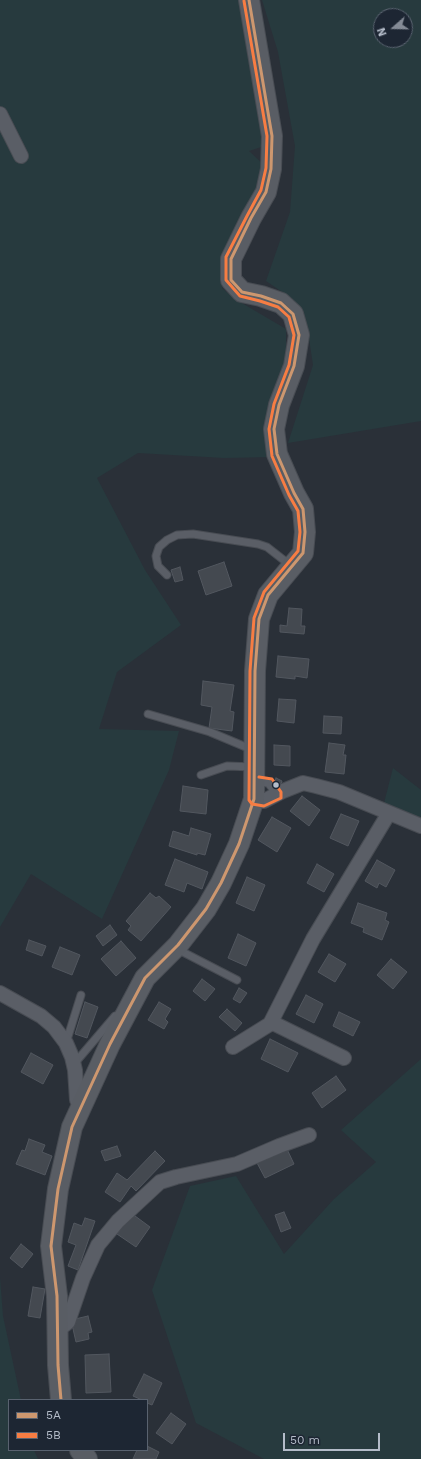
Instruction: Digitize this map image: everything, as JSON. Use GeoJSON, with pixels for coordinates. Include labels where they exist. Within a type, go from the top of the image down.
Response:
{"type":"FeatureCollection","features":[{"type":"Feature","properties":{"kind":"street"},"geometry":{"type":"LineString","coordinates":[[249,0],[272,136],[271,169],[266,192],[251,218],[231,259],[231,280],[242,292],[261,296],[281,303],[293,314],[299,335],[294,366],[279,405],[274,429],[277,454],[294,493],[303,509],[305,532],[303,553],[268,595],[259,619],[255,671],[255,775],[260,801],[303,783],[339,792],[421,826]]}},
{"type":"Feature","properties":{"kind":"street"},"geometry":{"type":"LineString","coordinates":[[0,114],[21,156]]}},
{"type":"Feature","properties":{"kind":"street"},"geometry":{"type":"LineString","coordinates":[[61,1399],[58,1365],[56,1296],[51,1246],[59,1182],[72,1127],[110,1044],[145,978],[175,948],[206,909],[221,883],[239,844],[255,775]]}},
{"type":"Feature","properties":{"kind":"street"},"geometry":{"type":"LineString","coordinates":[[233,1047],[271,1022],[313,939],[389,813]]}},
{"type":"Feature","properties":{"kind":"street"},"geometry":{"type":"LineString","coordinates":[[0,993],[41,1016],[54,1027],[66,1043],[74,1064],[77,1100],[82,1105]]}},
{"type":"Feature","properties":{"kind":"street"},"geometry":{"type":"LineString","coordinates":[[271,1022],[344,1058]]}},
{"type":"Feature","properties":{"kind":"street"},"geometry":{"type":"LineString","coordinates":[[57,1331],[68,1322],[83,1278],[98,1244],[118,1221],[160,1182],[237,1164],[309,1135]]}},
{"type":"Feature","properties":{"kind":"street"},"geometry":{"type":"LineString","coordinates":[[81,1451],[87,1459]]}},
{"type":"Feature","properties":{"kind":"lane"},"geometry":{"type":"LineString","coordinates":[[167,575],[158,566],[156,556],[159,547],[167,540],[177,535],[193,534],[258,544],[267,547],[292,566]]}},
{"type":"Feature","properties":{"kind":"lane"},"geometry":{"type":"LineString","coordinates":[[148,714],[210,732],[255,775]]}},
{"type":"Feature","properties":{"kind":"lane"},"geometry":{"type":"LineString","coordinates":[[201,775],[227,766],[255,775]]}},
{"type":"Feature","properties":{"kind":"lane"},"geometry":{"type":"LineString","coordinates":[[175,948],[237,980]]}},
{"type":"Feature","properties":{"kind":"lane"},"geometry":{"type":"LineString","coordinates":[[66,1043],[81,995]]}},
{"type":"Feature","properties":{"kind":"lane"},"geometry":{"type":"LineString","coordinates":[[74,1064],[116,1016]]}},
{"type":"Feature","properties":{"kind":"green space"},"geometry":{"type":"Polygon","coordinates":[[[0,0],[240,0],[264,146],[249,151],[264,165],[254,202],[232,234],[222,288],[235,299],[286,329],[286,375],[273,457],[224,458],[138,453],[97,478],[145,570],[181,625],[117,672],[99,729],[179,731],[169,770],[102,919],[31,874],[0,927],[0,0]]]}},
{"type":"Feature","properties":{"kind":"green space"},"geometry":{"type":"Polygon","coordinates":[[[262,0],[421,0],[421,421],[288,443],[313,365],[307,325],[291,298],[266,281],[290,212],[295,146],[278,52],[262,0]]]}},
{"type":"Feature","properties":{"kind":"green space"},"geometry":{"type":"Polygon","coordinates":[[[393,768],[421,790],[421,818],[384,803],[393,768]]]}},
{"type":"Feature","properties":{"kind":"green space"},"geometry":{"type":"Polygon","coordinates":[[[421,1059],[421,1459],[264,1459],[196,1423],[152,1290],[190,1186],[236,1176],[284,1254],[334,1199],[376,1162],[341,1130],[421,1059]]]}},
{"type":"Feature","properties":{"kind":"green space"},"geometry":{"type":"Polygon","coordinates":[[[0,1277],[3,1316],[21,1399],[8,1399],[8,1451],[34,1451],[38,1459],[0,1459],[0,1277]]]}},
{"type":"Feature","properties":{"kind":"building"},"geometry":{"type":"Polygon","coordinates":[[[224,562],[232,586],[206,595],[198,571],[224,562]]]}},
{"type":"Feature","properties":{"kind":"building"},"geometry":{"type":"Polygon","coordinates":[[[180,567],[183,580],[175,582],[171,570],[180,567]]]}},
{"type":"Feature","properties":{"kind":"building"},"geometry":{"type":"Polygon","coordinates":[[[289,608],[302,609],[301,626],[305,626],[304,634],[280,632],[280,625],[287,626],[289,608]]]}},
{"type":"Feature","properties":{"kind":"building"},"geometry":{"type":"Polygon","coordinates":[[[278,656],[309,659],[307,678],[295,676],[295,679],[276,677],[278,656]]]}},
{"type":"Feature","properties":{"kind":"building"},"geometry":{"type":"Polygon","coordinates":[[[203,681],[234,685],[230,711],[234,712],[232,731],[209,728],[212,707],[201,705],[203,681]]]}},
{"type":"Feature","properties":{"kind":"building"},"geometry":{"type":"Polygon","coordinates":[[[279,699],[296,700],[294,723],[277,721],[279,699]]]}},
{"type":"Feature","properties":{"kind":"building"},"geometry":{"type":"Polygon","coordinates":[[[324,716],[342,717],[341,734],[323,733],[324,716]]]}},
{"type":"Feature","properties":{"kind":"building"},"geometry":{"type":"Polygon","coordinates":[[[329,743],[345,745],[343,755],[346,755],[344,774],[325,772],[329,743]]]}},
{"type":"Feature","properties":{"kind":"building"},"geometry":{"type":"Polygon","coordinates":[[[274,745],[290,746],[290,766],[274,765],[274,745]]]}},
{"type":"Feature","properties":{"kind":"building"},"geometry":{"type":"Polygon","coordinates":[[[276,778],[282,781],[281,784],[275,781],[276,778]]]}},
{"type":"Feature","properties":{"kind":"building"},"geometry":{"type":"Polygon","coordinates":[[[183,786],[208,790],[206,814],[180,811],[183,786]]]}},
{"type":"Feature","properties":{"kind":"building"},"geometry":{"type":"Polygon","coordinates":[[[302,796],[320,810],[309,826],[290,811],[302,796]]]}},
{"type":"Feature","properties":{"kind":"building"},"geometry":{"type":"Polygon","coordinates":[[[341,814],[359,821],[348,846],[330,838],[341,814]]]}},
{"type":"Feature","properties":{"kind":"building"},"geometry":{"type":"Polygon","coordinates":[[[272,817],[291,828],[277,852],[258,840],[272,817]]]}},
{"type":"Feature","properties":{"kind":"building"},"geometry":{"type":"Polygon","coordinates":[[[191,828],[211,834],[205,855],[197,853],[197,855],[169,846],[173,831],[189,836],[191,828]]]}},
{"type":"Feature","properties":{"kind":"building"},"geometry":{"type":"Polygon","coordinates":[[[175,859],[208,872],[202,889],[187,883],[184,892],[165,885],[175,859]]]}},
{"type":"Feature","properties":{"kind":"building"},"geometry":{"type":"Polygon","coordinates":[[[377,860],[395,870],[386,887],[379,883],[377,888],[365,881],[377,860]]]}},
{"type":"Feature","properties":{"kind":"building"},"geometry":{"type":"Polygon","coordinates":[[[317,864],[334,874],[324,892],[307,883],[317,864]]]}},
{"type":"Feature","properties":{"kind":"building"},"geometry":{"type":"Polygon","coordinates":[[[247,877],[265,885],[254,911],[236,903],[247,877]]]}},
{"type":"Feature","properties":{"kind":"building"},"geometry":{"type":"Polygon","coordinates":[[[150,893],[156,898],[159,896],[171,907],[141,941],[128,930],[131,926],[126,921],[150,893]]]}},
{"type":"Feature","properties":{"kind":"building"},"geometry":{"type":"Polygon","coordinates":[[[358,903],[387,913],[385,920],[389,922],[382,940],[363,932],[364,928],[351,923],[358,903]]]}},
{"type":"Feature","properties":{"kind":"building"},"geometry":{"type":"Polygon","coordinates":[[[110,925],[117,935],[103,946],[96,936],[110,925]]]}},
{"type":"Feature","properties":{"kind":"building"},"geometry":{"type":"Polygon","coordinates":[[[238,934],[256,943],[246,966],[228,958],[238,934]]]}},
{"type":"Feature","properties":{"kind":"building"},"geometry":{"type":"Polygon","coordinates":[[[29,940],[46,946],[42,956],[26,950],[29,940]]]}},
{"type":"Feature","properties":{"kind":"building"},"geometry":{"type":"Polygon","coordinates":[[[121,941],[136,958],[116,976],[101,959],[121,941]]]}},
{"type":"Feature","properties":{"kind":"building"},"geometry":{"type":"Polygon","coordinates":[[[60,947],[80,955],[72,975],[52,967],[60,947]]]}},
{"type":"Feature","properties":{"kind":"building"},"geometry":{"type":"Polygon","coordinates":[[[329,954],[346,964],[335,982],[318,972],[329,954]]]}},
{"type":"Feature","properties":{"kind":"building"},"geometry":{"type":"Polygon","coordinates":[[[391,959],[407,972],[393,989],[377,975],[391,959]]]}},
{"type":"Feature","properties":{"kind":"building"},"geometry":{"type":"Polygon","coordinates":[[[202,979],[215,989],[205,1001],[193,991],[202,979]]]}},
{"type":"Feature","properties":{"kind":"building"},"geometry":{"type":"Polygon","coordinates":[[[239,988],[247,993],[240,1003],[233,999],[239,988]]]}},
{"type":"Feature","properties":{"kind":"building"},"geometry":{"type":"Polygon","coordinates":[[[306,995],[323,1004],[314,1023],[296,1014],[306,995]]]}},
{"type":"Feature","properties":{"kind":"building"},"geometry":{"type":"Polygon","coordinates":[[[85,1002],[98,1007],[87,1038],[75,1034],[85,1002]]]}},
{"type":"Feature","properties":{"kind":"building"},"geometry":{"type":"Polygon","coordinates":[[[159,1002],[171,1009],[165,1019],[168,1022],[164,1029],[148,1020],[159,1002]]]}},
{"type":"Feature","properties":{"kind":"building"},"geometry":{"type":"Polygon","coordinates":[[[227,1009],[242,1023],[235,1031],[219,1017],[227,1009]]]}},
{"type":"Feature","properties":{"kind":"building"},"geometry":{"type":"Polygon","coordinates":[[[339,1012],[360,1022],[353,1036],[333,1026],[339,1012]]]}},
{"type":"Feature","properties":{"kind":"building"},"geometry":{"type":"Polygon","coordinates":[[[270,1039],[298,1053],[288,1072],[261,1059],[270,1039]]]}},
{"type":"Feature","properties":{"kind":"building"},"geometry":{"type":"Polygon","coordinates":[[[31,1053],[53,1065],[43,1084],[21,1072],[31,1053]]]}},
{"type":"Feature","properties":{"kind":"building"},"geometry":{"type":"Polygon","coordinates":[[[336,1076],[346,1090],[322,1108],[312,1093],[336,1076]]]}},
{"type":"Feature","properties":{"kind":"building"},"geometry":{"type":"Polygon","coordinates":[[[29,1139],[45,1145],[42,1152],[52,1156],[45,1175],[16,1164],[22,1150],[25,1151],[29,1139]]]}},
{"type":"Feature","properties":{"kind":"building"},"geometry":{"type":"Polygon","coordinates":[[[117,1146],[121,1156],[105,1161],[101,1151],[117,1146]]]}},
{"type":"Feature","properties":{"kind":"building"},"geometry":{"type":"Polygon","coordinates":[[[286,1147],[294,1164],[265,1178],[256,1161],[286,1147]]]}},
{"type":"Feature","properties":{"kind":"building"},"geometry":{"type":"Polygon","coordinates":[[[155,1151],[165,1161],[136,1191],[131,1186],[120,1202],[105,1192],[117,1173],[127,1180],[155,1151]]]}},
{"type":"Feature","properties":{"kind":"building"},"geometry":{"type":"Polygon","coordinates":[[[284,1212],[291,1228],[281,1232],[275,1215],[284,1212]]]}},
{"type":"Feature","properties":{"kind":"building"},"geometry":{"type":"Polygon","coordinates":[[[131,1213],[150,1227],[136,1247],[117,1234],[131,1213]]]}},
{"type":"Feature","properties":{"kind":"building"},"geometry":{"type":"Polygon","coordinates":[[[85,1218],[95,1221],[78,1270],[68,1266],[76,1245],[68,1242],[74,1223],[82,1226],[85,1218]]]}},
{"type":"Feature","properties":{"kind":"building"},"geometry":{"type":"Polygon","coordinates":[[[21,1244],[33,1254],[22,1268],[10,1258],[21,1244]]]}},
{"type":"Feature","properties":{"kind":"building"},"geometry":{"type":"Polygon","coordinates":[[[33,1287],[45,1289],[40,1318],[28,1316],[33,1287]]]}},
{"type":"Feature","properties":{"kind":"building"},"geometry":{"type":"Polygon","coordinates":[[[88,1316],[92,1332],[88,1333],[89,1339],[76,1342],[71,1320],[88,1316]]]}},
{"type":"Feature","properties":{"kind":"building"},"geometry":{"type":"Polygon","coordinates":[[[109,1354],[111,1392],[86,1393],[85,1355],[109,1354]]]}},
{"type":"Feature","properties":{"kind":"building"},"geometry":{"type":"Polygon","coordinates":[[[144,1374],[162,1383],[152,1405],[148,1403],[148,1399],[140,1399],[133,1396],[144,1374]]]}},
{"type":"Feature","properties":{"kind":"building"},"geometry":{"type":"Polygon","coordinates":[[[171,1413],[186,1424],[172,1444],[156,1433],[171,1413]]]}},
{"type":"Feature","properties":{"kind":"building"},"geometry":{"type":"Polygon","coordinates":[[[148,1446],[159,1452],[156,1459],[133,1459],[137,1451],[148,1451],[148,1446]]]}},
{"type":"Feature","properties":{"kind":"transit line","name":"5A"},"geometry":{"type":"LineString","coordinates":[[61,1399],[58,1365],[57,1296],[51,1246],[58,1189],[72,1127],[110,1044],[145,978],[178,945],[206,909],[221,883],[239,844],[254,799],[255,671],[259,619],[268,595],[303,553],[305,532],[303,509],[294,493],[277,454],[274,429],[279,405],[294,366],[299,335],[293,314],[281,303],[261,296],[242,292],[231,280],[231,259],[251,218],[266,192],[271,169],[272,136],[249,0]]}},
{"type":"Feature","properties":{"kind":"transit line","name":"5B"},"geometry":{"type":"LineString","coordinates":[[244,1],[267,136],[266,168],[261,190],[226,257],[226,280],[240,296],[278,307],[289,317],[294,335],[289,365],[274,404],[269,429],[272,456],[289,495],[298,511],[300,532],[298,551],[264,592],[254,618],[250,671],[249,800],[252,804],[264,806],[281,798],[281,792],[272,779],[259,777]]}}]}
